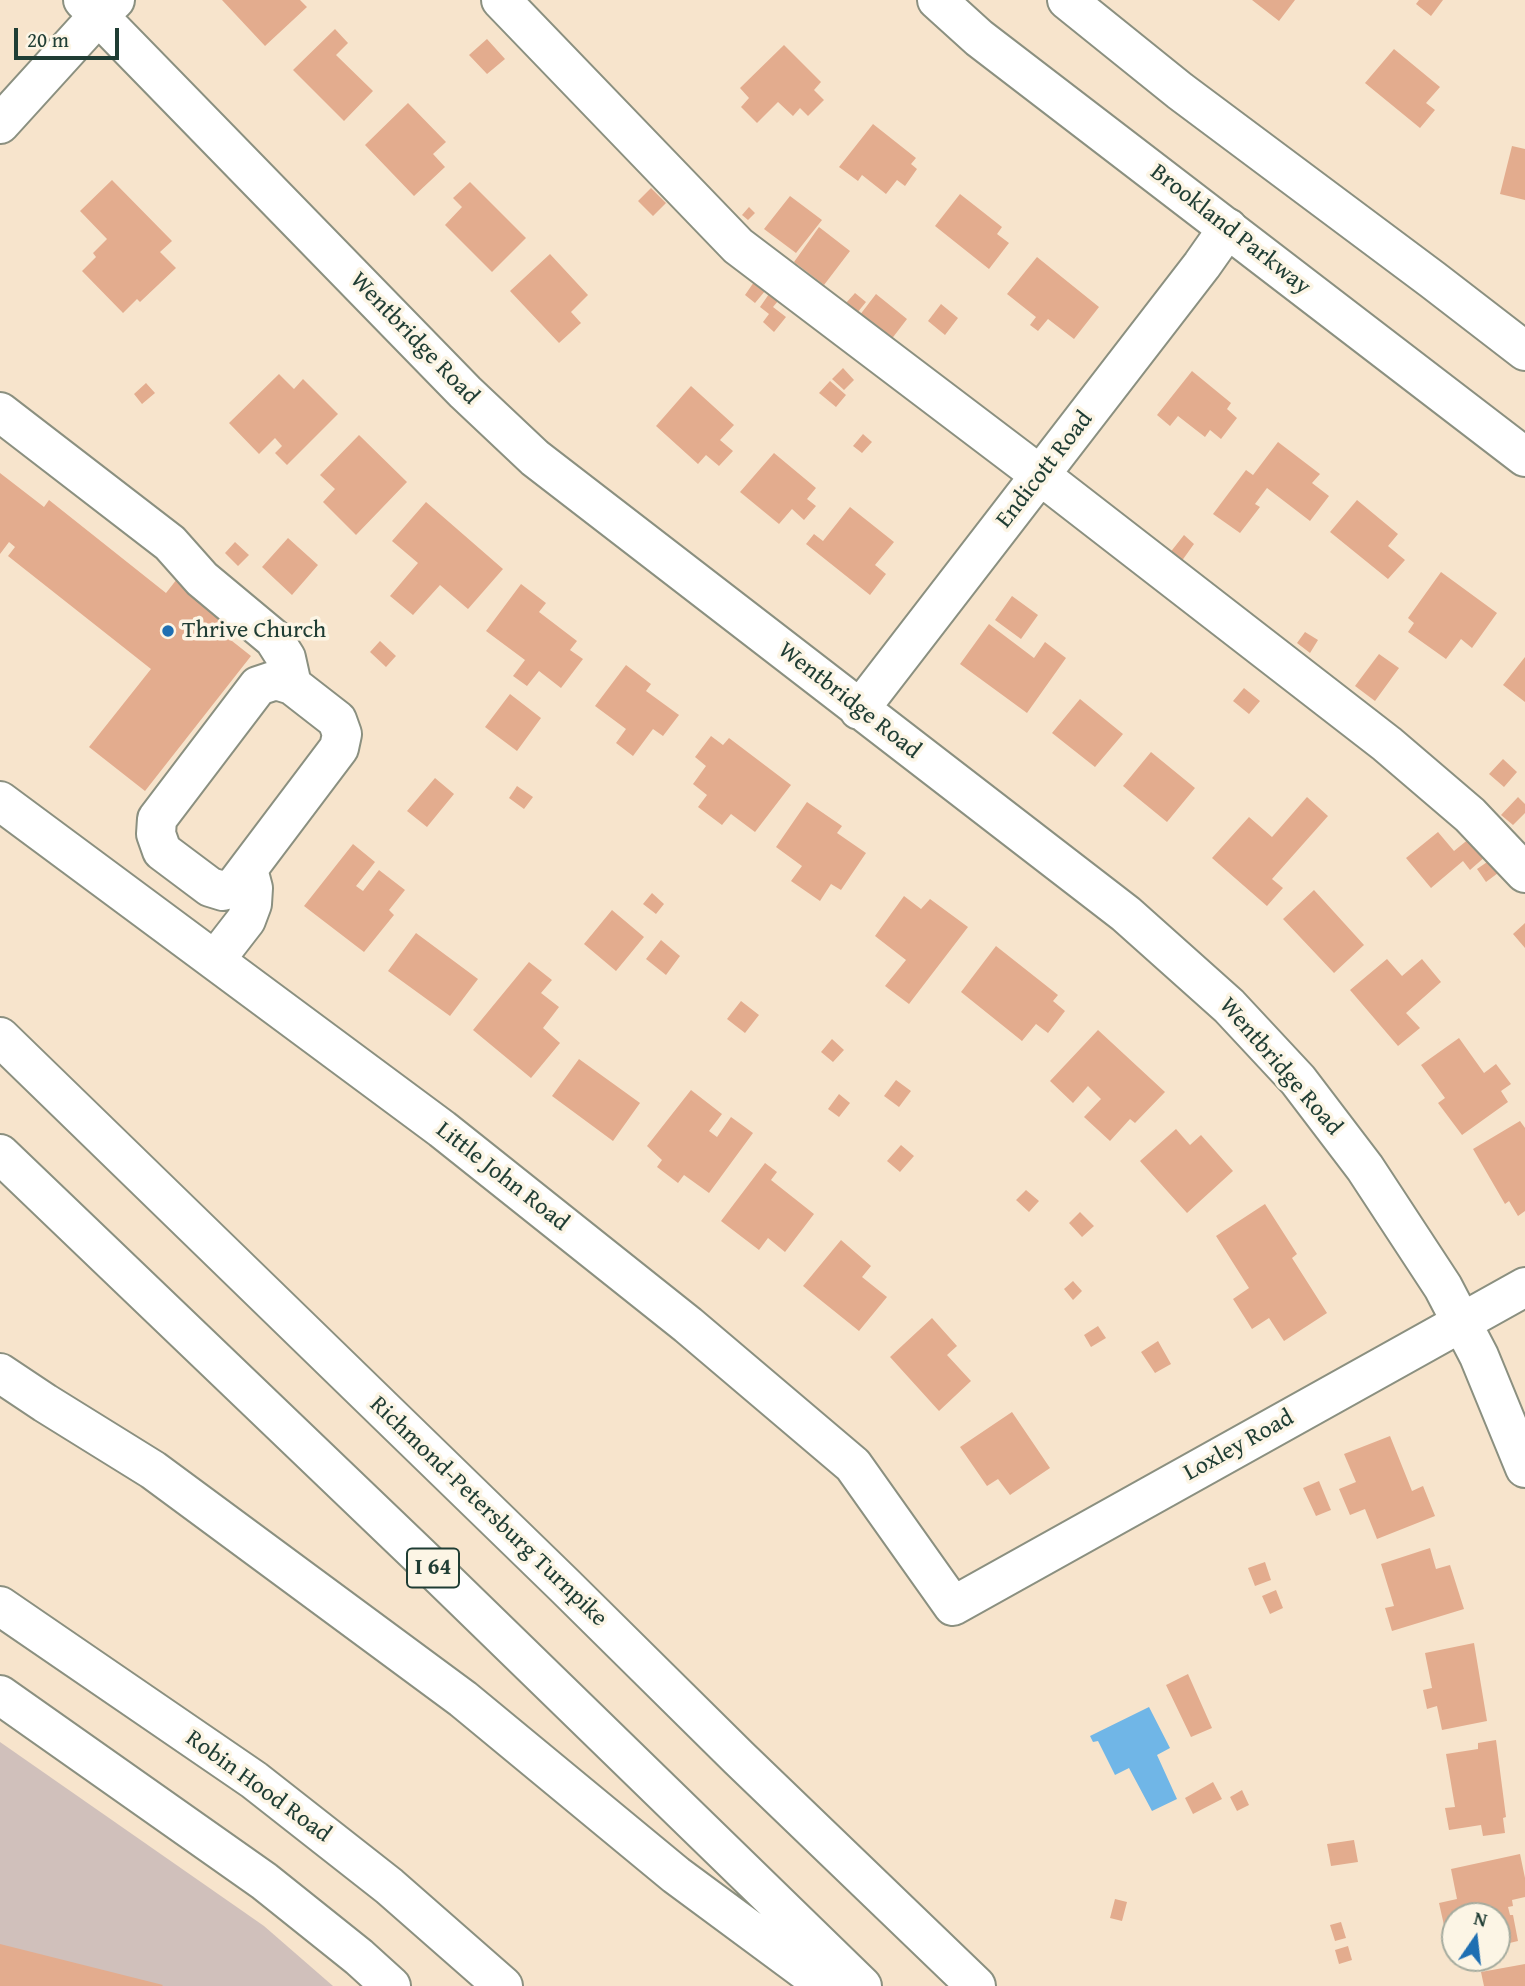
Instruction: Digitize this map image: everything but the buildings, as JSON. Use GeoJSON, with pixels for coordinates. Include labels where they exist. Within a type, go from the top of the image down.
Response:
{"type":"FeatureCollection","features":[{"type":"Feature","properties":{"kind":"main road"},"geometry":{"type":"LineString","coordinates":[[501,0],[738,246],[1040,475],[1387,744],[1470,816],[1525,873]]}},
{"type":"Feature","properties":{"kind":"main road","name":"Brookland Parkway"},"geometry":{"type":"LineString","coordinates":[[937,0],[979,38],[1525,457]]}},
{"type":"Feature","properties":{"kind":"main road"},"geometry":{"type":"LineString","coordinates":[[1067,0],[1180,91],[1525,351]]}},
{"type":"Feature","properties":{"kind":"main road"},"geometry":{"type":"LineString","coordinates":[[0,124],[99,5]]}},
{"type":"Feature","properties":{"kind":"main road","name":"Wentbridge Road"},"geometry":{"type":"LineString","coordinates":[[99,5],[465,392],[535,458],[1126,914],[1229,1006],[1298,1080],[1365,1168],[1443,1287],[1479,1356],[1525,1468]]}},
{"type":"Feature","properties":{"kind":"main road","name":"Endicott Road"},"geometry":{"type":"LineString","coordinates":[[859,710],[1228,228]]}},
{"type":"Feature","properties":{"kind":"main road"},"geometry":{"type":"LineString","coordinates":[[0,412],[170,543],[202,579],[274,639],[286,658],[292,685]]}},
{"type":"Feature","properties":{"kind":"main road"},"geometry":{"type":"LineString","coordinates":[[276,680],[292,685],[337,720],[342,734],[339,748],[235,886],[223,891],[210,887],[162,851],[156,834],[158,819],[258,686],[276,680]]}},
{"type":"Feature","properties":{"kind":"main road","name":"Little John Road"},"geometry":{"type":"LineString","coordinates":[[0,801],[459,1142],[688,1325],[853,1465],[953,1606]]}},
{"type":"Feature","properties":{"kind":"main road"},"geometry":{"type":"LineString","coordinates":[[215,960],[246,920],[253,904],[253,888],[248,869]]}},
{"type":"Feature","properties":{"kind":"main road","name":"Richmond-Petersburg Turnpike"},"geometry":{"type":"LineString","coordinates":[[4,1039],[748,1768],[976,1986]]}},
{"type":"Feature","properties":{"kind":"main road","name":"I 64"},"geometry":{"type":"LineString","coordinates":[[0,1154],[436,1571],[862,1986]]}},
{"type":"Feature","properties":{"kind":"main road","name":"Loxley Road"},"geometry":{"type":"LineString","coordinates":[[953,1606],[1525,1287]]}},
{"type":"Feature","properties":{"kind":"main road"},"geometry":{"type":"LineString","coordinates":[[0,1373],[153,1470],[463,1699],[676,1875],[826,1986]]}},
{"type":"Feature","properties":{"kind":"main road"},"geometry":{"type":"LineString","coordinates":[[0,1397],[45,1403]]}},
{"type":"Feature","properties":{"kind":"main road","name":"Robin Hood Road"},"geometry":{"type":"LineString","coordinates":[[0,1606],[254,1780],[389,1886],[503,1986]]}},
{"type":"Feature","properties":{"kind":"main road"},"geometry":{"type":"LineString","coordinates":[[0,1695],[264,1881],[391,1986]]}},
{"type":"Feature","properties":{"kind":"shaded area"},"geometry":{"type":"Polygon","coordinates":[[[0,1742],[264,1926],[333,1986],[0,1986],[0,1742]]]}},
{"type":"Feature","properties":{"kind":"water"},"geometry":{"type":"Polygon","coordinates":[[[1149,1707],[1170,1748],[1157,1755],[1177,1799],[1152,1811],[1129,1768],[1115,1775],[1098,1741],[1093,1742],[1090,1736],[1149,1707]]]}},
{"type":"Feature","properties":{"kind":"place","name":"Thrive Church"},"geometry":{"type":"Point","coordinates":[168,631]}}]}
